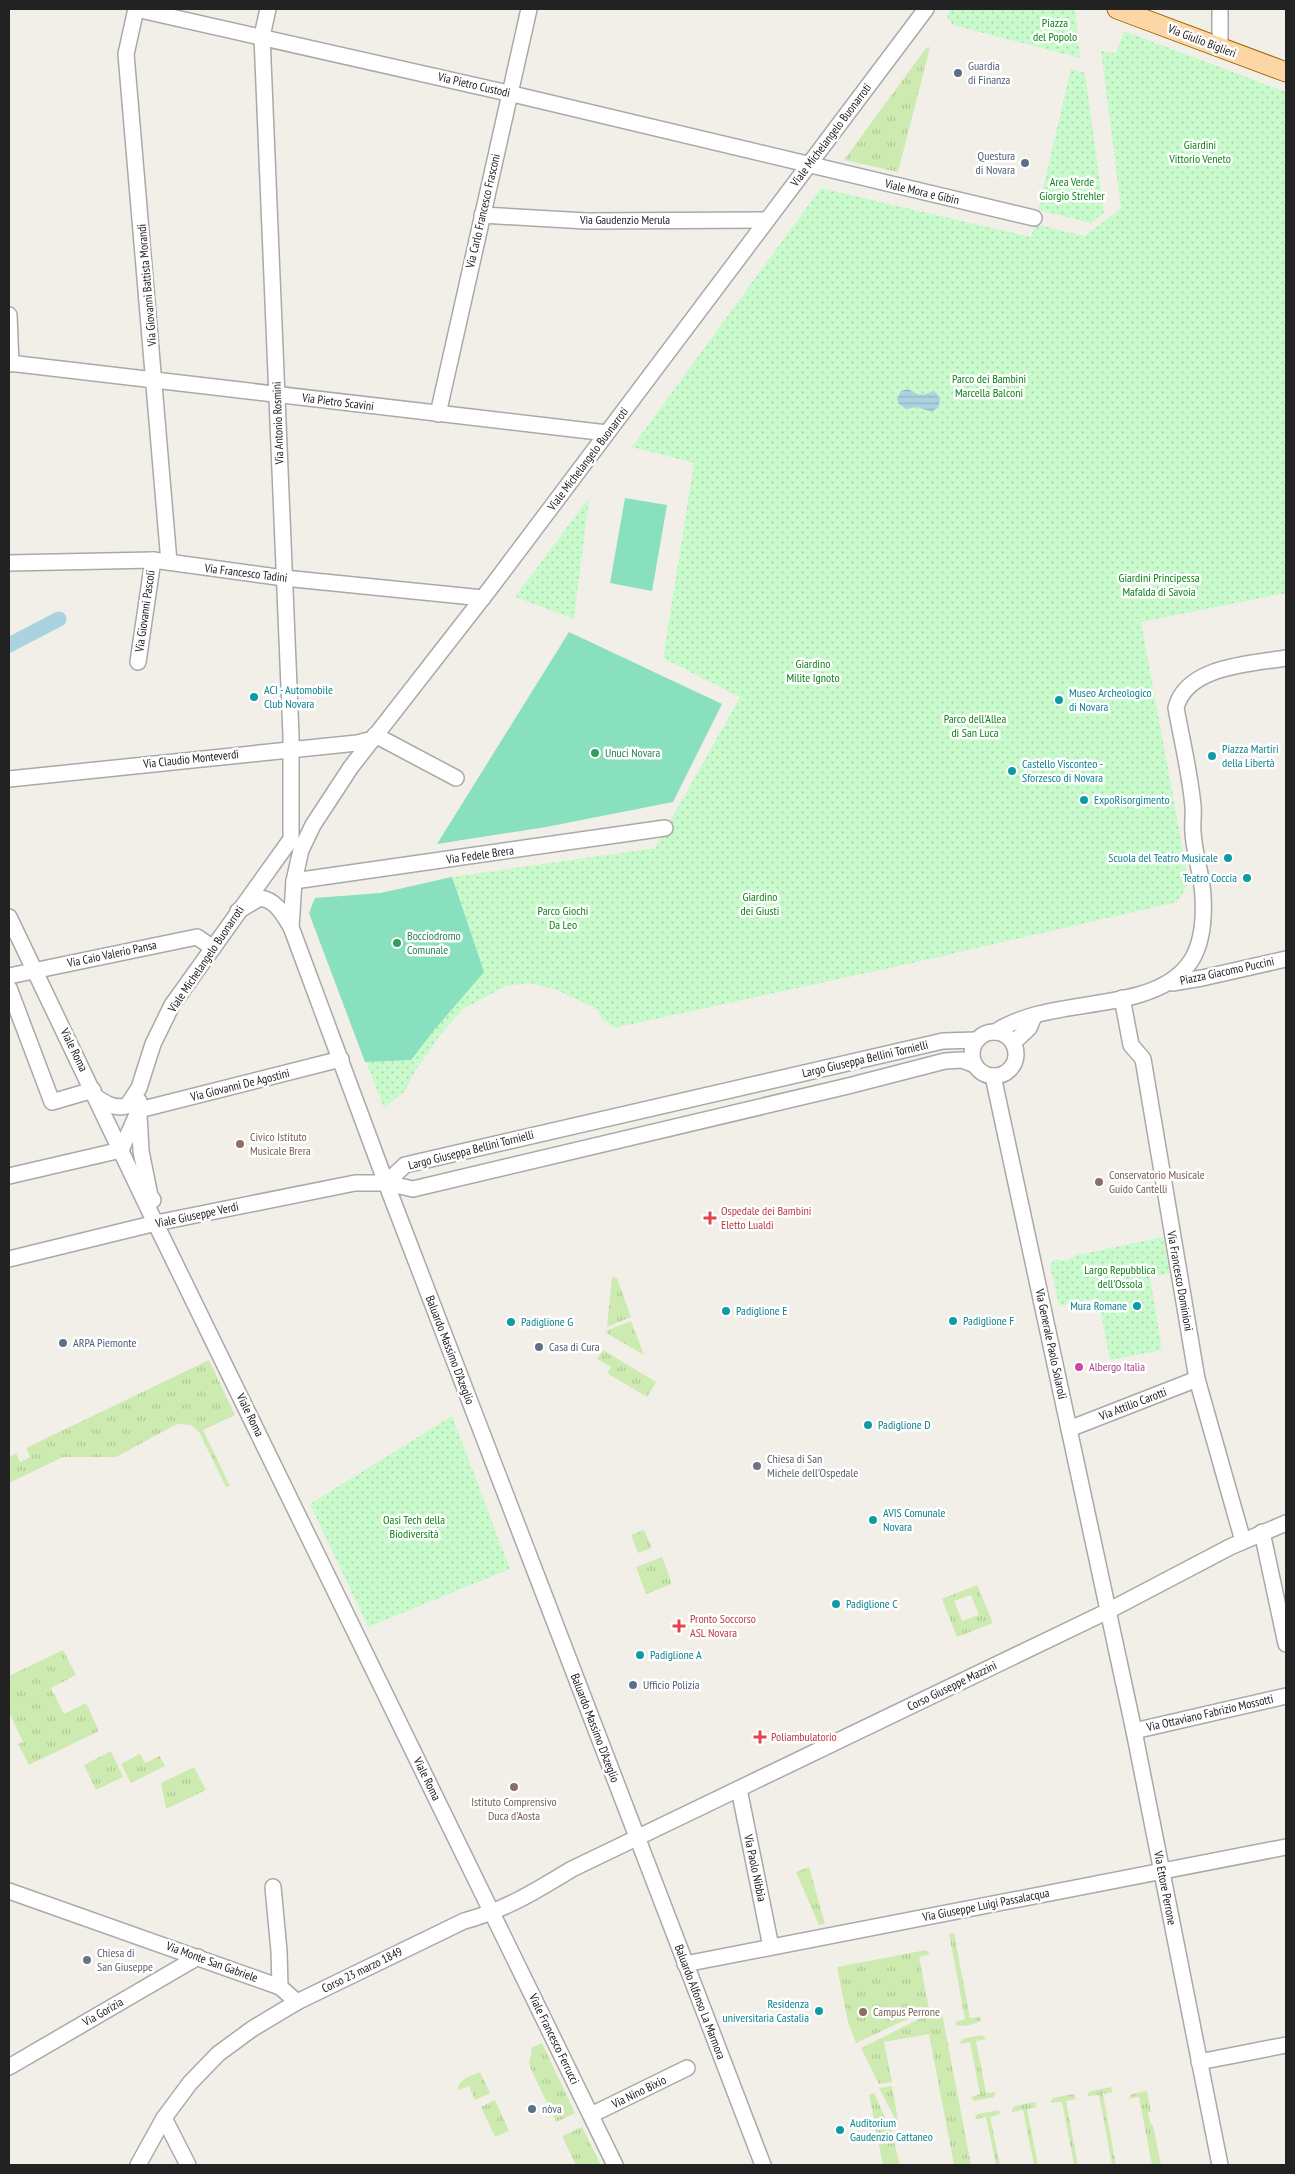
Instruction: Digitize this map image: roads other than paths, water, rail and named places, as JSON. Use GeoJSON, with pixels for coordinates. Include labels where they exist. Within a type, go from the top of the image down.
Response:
{"type":"FeatureCollection","features":[{"type":"Feature","properties":{"kind":"main road","name":"Via Giulio Biglieri"},"geometry":{"type":"LineString","coordinates":[[1117,9],[1286,72]]}},
{"type":"Feature","properties":{"kind":"street","name":"Via Pietro Custodi"},"geometry":{"type":"LineString","coordinates":[[136,9],[262,36],[810,164]]}},
{"type":"Feature","properties":{"kind":"street","name":"Via Giovanni Battista Morandi"},"geometry":{"type":"LineString","coordinates":[[136,9],[126,54],[169,562]]}},
{"type":"Feature","properties":{"kind":"street","name":"Via Antonio Rosmini"},"geometry":{"type":"LineString","coordinates":[[268,9],[262,36],[291,748],[291,838]]}},
{"type":"Feature","properties":{"kind":"street","name":"Via Carlo Francesco Frasconi"},"geometry":{"type":"LineString","coordinates":[[438,414],[528,9]]}},
{"type":"Feature","properties":{"kind":"street","name":"Viale Michelangelo Buonarroti"},"geometry":{"type":"LineString","coordinates":[[291,927],[294,881],[301,850],[313,825],[351,767],[483,598],[926,9]]}},
{"type":"Feature","properties":{"kind":"street"},"geometry":{"type":"LineString","coordinates":[[1220,9],[1220,48]]}},
{"type":"Feature","properties":{"kind":"street","name":"Viale Mora e Gibin"},"geometry":{"type":"LineString","coordinates":[[810,164],[1034,218]]}},
{"type":"Feature","properties":{"kind":"street","name":"Via Gaudenzio Merula"},"geometry":{"type":"LineString","coordinates":[[482,215],[586,221],[767,220]]}},
{"type":"Feature","properties":{"kind":"street"},"geometry":{"type":"LineString","coordinates":[[9,314],[10,363]]}},
{"type":"Feature","properties":{"kind":"street","name":"Via Pietro Scavini"},"geometry":{"type":"LineString","coordinates":[[10,363],[607,433]]}},
{"type":"Feature","properties":{"kind":"street","name":"Via Francesco Tadini"},"geometry":{"type":"LineString","coordinates":[[9,563],[153,560],[284,578],[483,598]]}},
{"type":"Feature","properties":{"kind":"street","name":"Via Giovanni Pascoli"},"geometry":{"type":"LineString","coordinates":[[138,662],[153,560]]}},
{"type":"Feature","properties":{"kind":"street"},"geometry":{"type":"LineString","coordinates":[[995,1032],[1003,1034],[1013,1044],[1016,1055],[1013,1066],[1004,1074],[985,1075],[974,1065],[972,1052],[977,1040],[982,1036],[1019,1020],[1034,1016],[1138,995],[1168,983],[1186,970],[1199,944],[1202,929],[1203,895],[1193,833],[1194,807],[1176,708],[1179,698],[1187,687],[1198,679],[1217,671],[1286,658]]}},
{"type":"Feature","properties":{"kind":"street"},"geometry":{"type":"LineString","coordinates":[[374,737],[456,778]]}},
{"type":"Feature","properties":{"kind":"street","name":"Via Claudio Monteverdi"},"geometry":{"type":"LineString","coordinates":[[9,779],[291,748],[357,743],[374,737]]}},
{"type":"Feature","properties":{"kind":"street","name":"Via Fedele Brera"},"geometry":{"type":"LineString","coordinates":[[294,881],[665,828]]}},
{"type":"Feature","properties":{"kind":"street","name":"Viale Michelangelo Buonarroti"},"geometry":{"type":"LineString","coordinates":[[94,1094],[109,1105],[120,1108],[127,1106],[139,1088],[153,1044],[172,1005],[291,838]]}},
{"type":"Feature","properties":{"kind":"street","name":"Baluardo Massimo D'Azeglio"},"geometry":{"type":"LineString","coordinates":[[238,911],[260,898],[268,899],[274,903],[291,927],[386,1183],[637,1838]]}},
{"type":"Feature","properties":{"kind":"street","name":"Viale Roma"},"geometry":{"type":"LineString","coordinates":[[9,916],[156,1223],[492,1913]]}},
{"type":"Feature","properties":{"kind":"street","name":"Via Caio Valerio Pansa"},"geometry":{"type":"LineString","coordinates":[[9,976],[197,937],[213,948]]}},
{"type":"Feature","properties":{"kind":"street","name":"Piazza Giacomo Puccini"},"geometry":{"type":"LineString","coordinates":[[1168,983],[1202,978],[1286,959]]}},
{"type":"Feature","properties":{"kind":"street"},"geometry":{"type":"LineString","coordinates":[[9,988],[52,1102],[94,1094]]}},
{"type":"Feature","properties":{"kind":"street","name":"Via Francesco Dominioni"},"geometry":{"type":"LineString","coordinates":[[1122,998],[1131,1045],[1143,1059],[1198,1379],[1243,1541]]}},
{"type":"Feature","properties":{"kind":"street"},"geometry":{"type":"LineString","coordinates":[[1013,1044],[1029,1028],[1034,1016]]}},
{"type":"Feature","properties":{"kind":"street","name":"Largo Giuseppa Bellini Tornielli"},"geometry":{"type":"LineString","coordinates":[[386,1183],[405,1165],[442,1156],[943,1041],[977,1040]]}},
{"type":"Feature","properties":{"kind":"street","name":"Via Giovanni De Agostini"},"geometry":{"type":"LineString","coordinates":[[139,1110],[341,1060]]}},
{"type":"Feature","properties":{"kind":"street","name":"Largo Giuseppa Bellini Tornielli"},"geometry":{"type":"LineString","coordinates":[[386,1183],[412,1189],[848,1086],[945,1061],[962,1060],[974,1065]]}},
{"type":"Feature","properties":{"kind":"street","name":"Via Generale Paolo Solaroli"},"geometry":{"type":"LineString","coordinates":[[993,1076],[1108,1611]]}},
{"type":"Feature","properties":{"kind":"street","name":"Viale Michelangelo Buonarroti"},"geometry":{"type":"LineString","coordinates":[[121,1150],[139,1110],[139,1088]]}},
{"type":"Feature","properties":{"kind":"street"},"geometry":{"type":"LineString","coordinates":[[139,1110],[141,1151],[150,1196],[159,1210],[173,1220]]}},
{"type":"Feature","properties":{"kind":"street"},"geometry":{"type":"LineString","coordinates":[[9,1176],[121,1150]]}},
{"type":"Feature","properties":{"kind":"street"},"geometry":{"type":"LineString","coordinates":[[442,1156],[438,1164],[440,1173],[442,1178],[448,1181]]}},
{"type":"Feature","properties":{"kind":"street","name":"Viale Giuseppe Verdi"},"geometry":{"type":"LineString","coordinates":[[9,1258],[156,1223],[355,1183],[386,1183]]}},
{"type":"Feature","properties":{"kind":"street","name":"Via Attilio Carotti"},"geometry":{"type":"LineString","coordinates":[[1069,1428],[1198,1379]]}},
{"type":"Feature","properties":{"kind":"street","name":"Corso Giuseppe Mazzini"},"geometry":{"type":"LineString","coordinates":[[637,1838],[1108,1611],[1243,1541],[1286,1523]]}},
{"type":"Feature","properties":{"kind":"street"},"geometry":{"type":"LineString","coordinates":[[1264,1532],[1286,1644]]}},
{"type":"Feature","properties":{"kind":"street","name":"Via Ettore Perrone"},"geometry":{"type":"LineString","coordinates":[[1108,1611],[1134,1731],[1220,2165]]}},
{"type":"Feature","properties":{"kind":"street","name":"Via Ottaviano Fabrizio Mossotti"},"geometry":{"type":"LineString","coordinates":[[1134,1731],[1286,1696]]}},
{"type":"Feature","properties":{"kind":"street","name":"Via Paolo Nibbia"},"geometry":{"type":"LineString","coordinates":[[739,1789],[771,1947]]}},
{"type":"Feature","properties":{"kind":"street","name":"Corso 23 marzo 1849"},"geometry":{"type":"LineString","coordinates":[[138,2165],[164,2118],[190,2083],[218,2054],[252,2029],[297,2002],[464,1921],[492,1913],[519,1900],[572,1869],[637,1838]]}},
{"type":"Feature","properties":{"kind":"street","name":"Baluardo Alfonso La Marmora"},"geometry":{"type":"LineString","coordinates":[[637,1838],[763,2165]]}},
{"type":"Feature","properties":{"kind":"street","name":"Via Giuseppe Luigi Passalacqua"},"geometry":{"type":"LineString","coordinates":[[685,1964],[1286,1847]]}},
{"type":"Feature","properties":{"kind":"street"},"geometry":{"type":"LineString","coordinates":[[273,1887],[279,1951],[280,1988]]}},
{"type":"Feature","properties":{"kind":"street","name":"Via Monte San Gabriele"},"geometry":{"type":"LineString","coordinates":[[9,1891],[198,1957],[280,1988],[297,2002]]}},
{"type":"Feature","properties":{"kind":"street","name":"Viale Francesco Ferrucci"},"geometry":{"type":"LineString","coordinates":[[492,1913],[615,2165]]}},
{"type":"Feature","properties":{"kind":"street","name":"Via Gorizia"},"geometry":{"type":"LineString","coordinates":[[9,2067],[198,1957]]}},
{"type":"Feature","properties":{"kind":"street"},"geometry":{"type":"LineString","coordinates":[[1199,2062],[1286,2045]]}},
{"type":"Feature","properties":{"kind":"street","name":"Via Nino Bixio"},"geometry":{"type":"LineString","coordinates":[[591,2115],[687,2068]]}},
{"type":"Feature","properties":{"kind":"street"},"geometry":{"type":"LineString","coordinates":[[164,2118],[188,2165]]}},
{"type":"Feature","properties":{"kind":"water"},"geometry":{"type":"Polygon","coordinates":[[[908,389],[923,395],[934,391],[940,398],[939,406],[932,412],[917,407],[906,409],[899,404],[897,399],[901,391],[908,389]]]}},
{"type":"Feature","properties":{"kind":"waterway"},"geometry":{"type":"LineString","coordinates":[[9,645],[59,619]]}},
{"type":"Feature","properties":{"kind":"place","name":"Guardia di Finanza"},"geometry":{"type":"Point","coordinates":[958,73]}},
{"type":"Feature","properties":{"kind":"place","name":"Questura di Novara"},"geometry":{"type":"Point","coordinates":[1025,163]}},
{"type":"Feature","properties":{"kind":"place","name":"ACI - Automobile Club Novara"},"geometry":{"type":"Point","coordinates":[254,697]}},
{"type":"Feature","properties":{"kind":"place","name":"Museo Archeologico di Novara"},"geometry":{"type":"Point","coordinates":[1059,700]}},
{"type":"Feature","properties":{"kind":"place","name":"Unuci Novara"},"geometry":{"type":"Point","coordinates":[595,753]}},
{"type":"Feature","properties":{"kind":"place","name":"Piazza Martiri della Libertà"},"geometry":{"type":"Point","coordinates":[1212,756]}},
{"type":"Feature","properties":{"kind":"place","name":"Castello Visconteo - Sforzesco di Novara"},"geometry":{"type":"Point","coordinates":[1012,771]}},
{"type":"Feature","properties":{"kind":"place","name":"ExpoRisorgimento"},"geometry":{"type":"Point","coordinates":[1084,800]}},
{"type":"Feature","properties":{"kind":"place","name":"Scuola del Teatro Musicale"},"geometry":{"type":"Point","coordinates":[1228,858]}},
{"type":"Feature","properties":{"kind":"place","name":"Teatro Coccia"},"geometry":{"type":"Point","coordinates":[1247,878]}},
{"type":"Feature","properties":{"kind":"place","name":"Bocciodromo Comunale"},"geometry":{"type":"Point","coordinates":[397,943]}},
{"type":"Feature","properties":{"kind":"place","name":"Civico Istituto Musicale Brera"},"geometry":{"type":"Point","coordinates":[240,1144]}},
{"type":"Feature","properties":{"kind":"place","name":"Conservatorio Musicale Guido Cantelli"},"geometry":{"type":"Point","coordinates":[1099,1182]}},
{"type":"Feature","properties":{"kind":"place","name":"Ospedale dei Bambini Eletto Lualdi"},"geometry":{"type":"Point","coordinates":[710,1218]}},
{"type":"Feature","properties":{"kind":"place","name":"Mura Romane"},"geometry":{"type":"Point","coordinates":[1137,1306]}},
{"type":"Feature","properties":{"kind":"place","name":"Padiglione E"},"geometry":{"type":"Point","coordinates":[726,1311]}},
{"type":"Feature","properties":{"kind":"place","name":"Padiglione F"},"geometry":{"type":"Point","coordinates":[953,1321]}},
{"type":"Feature","properties":{"kind":"place","name":"Padiglione G"},"geometry":{"type":"Point","coordinates":[511,1322]}},
{"type":"Feature","properties":{"kind":"place","name":"ARPA Piemonte"},"geometry":{"type":"Point","coordinates":[63,1343]}},
{"type":"Feature","properties":{"kind":"place","name":"Casa di Cura"},"geometry":{"type":"Point","coordinates":[539,1347]}},
{"type":"Feature","properties":{"kind":"place","name":"Albergo Italia"},"geometry":{"type":"Point","coordinates":[1079,1367]}},
{"type":"Feature","properties":{"kind":"place","name":"Padiglione D"},"geometry":{"type":"Point","coordinates":[868,1425]}},
{"type":"Feature","properties":{"kind":"place","name":"Chiesa di San Michele dell'Ospedale"},"geometry":{"type":"Point","coordinates":[757,1466]}},
{"type":"Feature","properties":{"kind":"place","name":"AVIS Comunale Novara"},"geometry":{"type":"Point","coordinates":[873,1520]}},
{"type":"Feature","properties":{"kind":"place","name":"Padiglione C"},"geometry":{"type":"Point","coordinates":[836,1604]}},
{"type":"Feature","properties":{"kind":"place","name":"Pronto Soccorso ASL Novara"},"geometry":{"type":"Point","coordinates":[679,1626]}},
{"type":"Feature","properties":{"kind":"place","name":"Padiglione A"},"geometry":{"type":"Point","coordinates":[640,1655]}},
{"type":"Feature","properties":{"kind":"place","name":"Ufficio Polizia"},"geometry":{"type":"Point","coordinates":[633,1685]}},
{"type":"Feature","properties":{"kind":"place","name":"Poliambulatorio"},"geometry":{"type":"Point","coordinates":[760,1737]}},
{"type":"Feature","properties":{"kind":"place","name":"Istituto Comprensivo Duca d'Aosta"},"geometry":{"type":"Point","coordinates":[514,1787]}},
{"type":"Feature","properties":{"kind":"place","name":"Chiesa di San Giuseppe"},"geometry":{"type":"Point","coordinates":[87,1960]}},
{"type":"Feature","properties":{"kind":"place","name":"Residenza universitaria Castalia"},"geometry":{"type":"Point","coordinates":[819,2011]}},
{"type":"Feature","properties":{"kind":"place","name":"Campus Perrone"},"geometry":{"type":"Point","coordinates":[863,2012]}},
{"type":"Feature","properties":{"kind":"place","name":"nòva"},"geometry":{"type":"Point","coordinates":[532,2109]}},
{"type":"Feature","properties":{"kind":"place","name":"Auditorium Gaudenzio Cattaneo"},"geometry":{"type":"Point","coordinates":[840,2130]}},
{"type":"Feature","properties":{"kind":"park label","name":"Piazza del Popolo"},"geometry":{"type":"Point","coordinates":[1055,30]}},
{"type":"Feature","properties":{"kind":"park label","name":"Giardini Vittorio Veneto"},"geometry":{"type":"Point","coordinates":[1200,152]}},
{"type":"Feature","properties":{"kind":"park label","name":"Area Verde Giorgio Strehler"},"geometry":{"type":"Point","coordinates":[1072,189]}},
{"type":"Feature","properties":{"kind":"park label","name":"Parco dei Bambini Marcella Balconi"},"geometry":{"type":"Point","coordinates":[989,386]}},
{"type":"Feature","properties":{"kind":"park label","name":"Giardini Principessa Mafalda di Savoia"},"geometry":{"type":"Point","coordinates":[1159,585]}},
{"type":"Feature","properties":{"kind":"park label","name":"Giardino Milite Ignoto"},"geometry":{"type":"Point","coordinates":[813,671]}},
{"type":"Feature","properties":{"kind":"park label","name":"Parco dell'Allea di San Luca"},"geometry":{"type":"Point","coordinates":[975,726]}},
{"type":"Feature","properties":{"kind":"park label","name":"Giardino dei Giusti"},"geometry":{"type":"Point","coordinates":[760,904]}},
{"type":"Feature","properties":{"kind":"park label","name":"Parco Giochi Da Leo"},"geometry":{"type":"Point","coordinates":[563,918]}},
{"type":"Feature","properties":{"kind":"park label","name":"Largo Repubblica dell'Ossola"},"geometry":{"type":"Point","coordinates":[1120,1277]}},
{"type":"Feature","properties":{"kind":"park label","name":"Oasi Tech della Biodiversità"},"geometry":{"type":"Point","coordinates":[414,1527]}}]}
